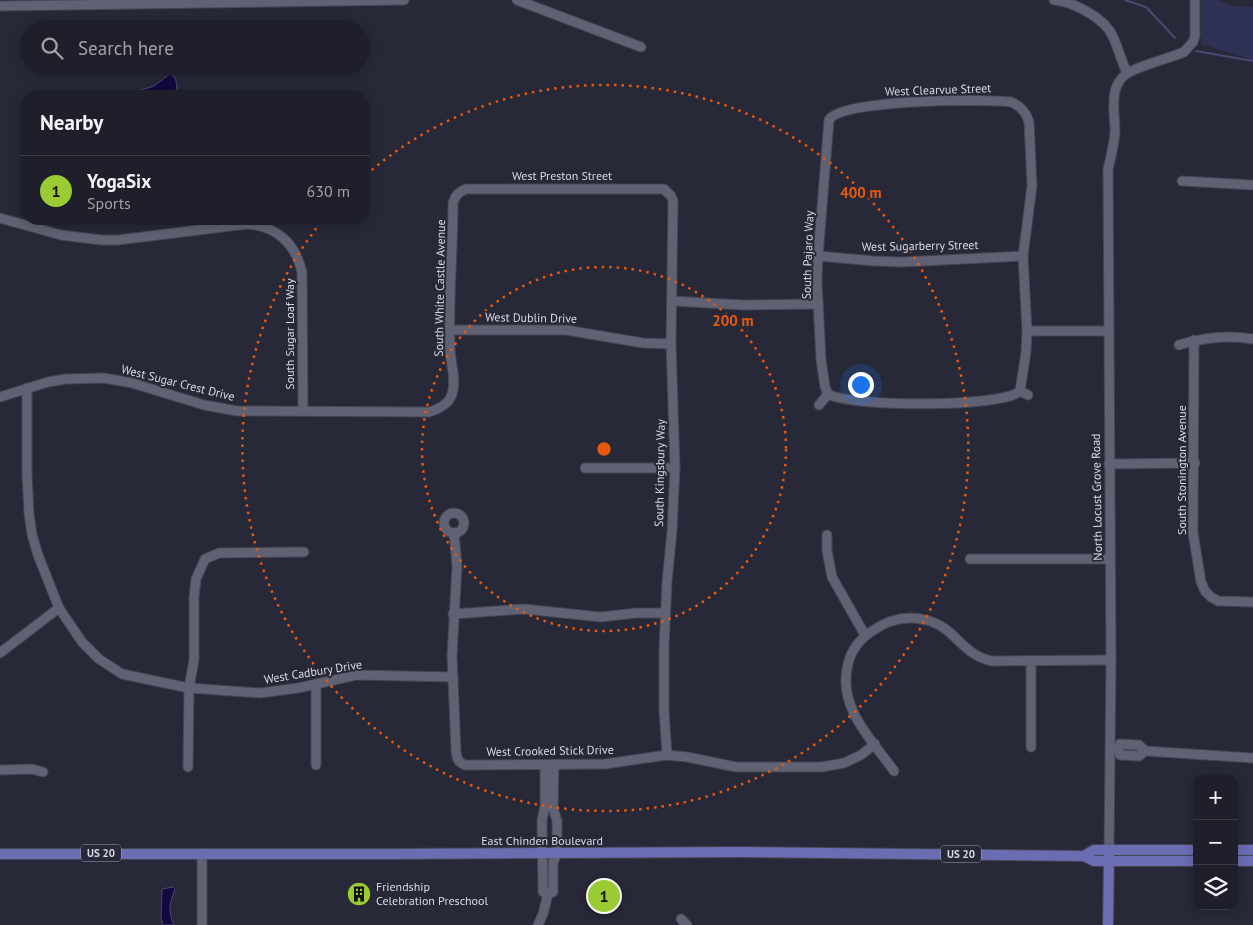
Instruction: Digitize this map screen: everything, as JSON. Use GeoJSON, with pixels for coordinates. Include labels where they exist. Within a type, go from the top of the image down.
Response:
{"type":"FeatureCollection","features":[{"type":"Feature","properties":{"kind":"main road","name":"East Chinden Boulevard"},"geometry":{"type":"LineString","coordinates":[[0,854],[759,852],[1084,856],[1094,860],[1109,855],[1193,850]]}},
{"type":"Feature","properties":{"kind":"main road"},"geometry":{"type":"LineString","coordinates":[[1238,850],[1253,850]]}},
{"type":"Feature","properties":{"kind":"main road","name":"East Chinden Boulevard"},"geometry":{"type":"LineString","coordinates":[[1109,855],[1193,860]]}},
{"type":"Feature","properties":{"kind":"main road","name":"North Locust Grove Road"},"geometry":{"type":"LineString","coordinates":[[1108,925],[1109,855]]}},
{"type":"Feature","properties":{"kind":"main road"},"geometry":{"type":"LineString","coordinates":[[1238,861],[1253,861]]}},
{"type":"Feature","properties":{"kind":"street"},"geometry":{"type":"LineString","coordinates":[[0,6],[193,1],[404,0]]}},
{"type":"Feature","properties":{"kind":"street"},"geometry":{"type":"LineString","coordinates":[[517,0],[642,47]]}},
{"type":"Feature","properties":{"kind":"street"},"geometry":{"type":"LineString","coordinates":[[1054,0],[1080,7],[1107,25],[1127,73],[1184,52],[1195,36],[1195,0]]}},
{"type":"Feature","properties":{"kind":"street","name":"North Locust Grove Road"},"geometry":{"type":"LineString","coordinates":[[1109,855],[1114,750],[1111,660],[1108,170],[1115,132],[1114,95],[1119,82],[1127,73]]}},
{"type":"Feature","properties":{"kind":"street","name":"West Clearvue Street"},"geometry":{"type":"LineString","coordinates":[[831,116],[838,112],[900,102],[1004,101],[1017,105],[1027,115],[1029,122],[1032,172],[1023,256]]}},
{"type":"Feature","properties":{"kind":"street","name":"South Pajaro Way"},"geometry":{"type":"LineString","coordinates":[[828,394],[825,387],[822,360],[818,304],[818,256],[828,124],[831,116]]}},
{"type":"Feature","properties":{"kind":"street"},"geometry":{"type":"LineString","coordinates":[[1182,181],[1253,185]]}},
{"type":"Feature","properties":{"kind":"street","name":"West Preston Street"},"geometry":{"type":"LineString","coordinates":[[457,195],[466,189],[660,188],[668,193]]}},
{"type":"Feature","properties":{"kind":"street","name":"South Kingsbury Way"},"geometry":{"type":"LineString","coordinates":[[667,755],[664,702],[665,613],[675,468],[671,344],[673,201],[668,193]]}},
{"type":"Feature","properties":{"kind":"street","name":"South White Castle Avenue"},"geometry":{"type":"LineString","coordinates":[[441,408],[453,393],[454,384],[450,330],[450,281],[453,250],[453,203],[457,195]]}},
{"type":"Feature","properties":{"kind":"street","name":"South Sugar Loaf Way"},"geometry":{"type":"LineString","coordinates":[[0,218],[20,224]]}},
{"type":"Feature","properties":{"kind":"street","name":"South Sugar Loaf Way"},"geometry":{"type":"LineString","coordinates":[[25,225],[61,235],[91,240],[118,240],[239,225]]}},
{"type":"Feature","properties":{"kind":"street","name":"South Sugar Loaf Way"},"geometry":{"type":"LineString","coordinates":[[252,225],[267,228],[280,235],[290,244],[296,253],[302,273],[303,411]]}},
{"type":"Feature","properties":{"kind":"street","name":"West Sugarberry Street"},"geometry":{"type":"LineString","coordinates":[[818,256],[903,262],[1023,256]]}},
{"type":"Feature","properties":{"kind":"street"},"geometry":{"type":"LineString","coordinates":[[819,405],[828,394],[834,397],[855,400],[933,404],[998,398],[1024,393],[1027,331],[1023,256]]}},
{"type":"Feature","properties":{"kind":"street"},"geometry":{"type":"LineString","coordinates":[[672,302],[743,305],[818,304]]}},
{"type":"Feature","properties":{"kind":"street","name":"West Dublin Drive"},"geometry":{"type":"LineString","coordinates":[[450,330],[566,330],[643,343],[671,344]]}},
{"type":"Feature","properties":{"kind":"street"},"geometry":{"type":"LineString","coordinates":[[1027,331],[1108,331]]}},
{"type":"Feature","properties":{"kind":"street"},"geometry":{"type":"LineString","coordinates":[[1179,344],[1194,340],[1234,337],[1253,339]]}},
{"type":"Feature","properties":{"kind":"street","name":"South Stonington Avenue"},"geometry":{"type":"LineString","coordinates":[[1194,340],[1195,463],[1193,533],[1203,595],[1218,601],[1253,602]]}},
{"type":"Feature","properties":{"kind":"street","name":"West Sugar Crest Drive"},"geometry":{"type":"LineString","coordinates":[[0,397],[27,388],[66,379],[104,378],[132,383],[224,409],[249,412],[429,412],[441,408]]}},
{"type":"Feature","properties":{"kind":"street","name":"West Cadbury Drive"},"geometry":{"type":"LineString","coordinates":[[27,388],[27,474],[30,520],[38,555],[59,608],[82,642],[99,659],[122,674],[189,688],[260,693],[298,688],[357,675],[453,677]]}},
{"type":"Feature","properties":{"kind":"street"},"geometry":{"type":"LineString","coordinates":[[1109,464],[1195,463]]}},
{"type":"Feature","properties":{"kind":"street"},"geometry":{"type":"LineString","coordinates":[[585,468],[675,468]]}},
{"type":"Feature","properties":{"kind":"street"},"geometry":{"type":"LineString","coordinates":[[453,677],[452,635],[457,566],[454,533]]}},
{"type":"Feature","properties":{"kind":"street"},"geometry":{"type":"LineString","coordinates":[[827,535],[827,551],[832,577],[865,636]]}},
{"type":"Feature","properties":{"kind":"street"},"geometry":{"type":"LineString","coordinates":[[188,767],[189,688],[194,660],[195,588],[196,580],[205,559],[219,553],[304,552]]}},
{"type":"Feature","properties":{"kind":"street"},"geometry":{"type":"LineString","coordinates":[[970,559],[1110,558]]}},
{"type":"Feature","properties":{"kind":"street"},"geometry":{"type":"LineString","coordinates":[[0,653],[59,608]]}},
{"type":"Feature","properties":{"kind":"street"},"geometry":{"type":"LineString","coordinates":[[454,614],[524,609],[601,616],[665,613]]}},
{"type":"Feature","properties":{"kind":"street"},"geometry":{"type":"LineString","coordinates":[[894,771],[850,709],[845,689],[849,660],[860,641],[883,624],[896,619],[920,619],[939,625],[952,633],[971,653],[981,659],[992,661],[1111,660]]}},
{"type":"Feature","properties":{"kind":"street"},"geometry":{"type":"LineString","coordinates":[[1031,661],[1031,747]]}},
{"type":"Feature","properties":{"kind":"street","name":"West Crooked Stick Drive"},"geometry":{"type":"LineString","coordinates":[[453,677],[456,751],[459,762],[465,765],[605,764],[667,755],[736,767],[822,767],[834,766],[849,761],[875,744]]}},
{"type":"Feature","properties":{"kind":"street"},"geometry":{"type":"LineString","coordinates":[[316,684],[316,765]]}},
{"type":"Feature","properties":{"kind":"street"},"geometry":{"type":"LineString","coordinates":[[1114,750],[1120,755],[1139,756],[1144,751],[1253,758]]}},
{"type":"Feature","properties":{"kind":"street"},"geometry":{"type":"LineString","coordinates":[[538,925],[548,894],[553,892],[553,863],[557,854],[557,821],[553,808],[549,765]]}},
{"type":"Feature","properties":{"kind":"street"},"geometry":{"type":"LineString","coordinates":[[548,894],[543,892],[542,820],[549,765]]}},
{"type":"Feature","properties":{"kind":"street"},"geometry":{"type":"LineString","coordinates":[[0,770],[43,772]]}},
{"type":"Feature","properties":{"kind":"street"},"geometry":{"type":"LineString","coordinates":[[202,853],[202,925]]}},
{"type":"Feature","properties":{"kind":"shaded area"},"geometry":{"type":"Polygon","coordinates":[[[1201,0],[1217,0],[1234,6],[1253,7],[1253,60],[1201,44],[1201,0]]]}},
{"type":"Feature","properties":{"kind":"shaded area"},"geometry":{"type":"Polygon","coordinates":[[[169,75],[173,76],[176,81],[176,90],[141,90],[154,86],[169,75]]]}},
{"type":"Feature","properties":{"kind":"shaded area"},"geometry":{"type":"Polygon","coordinates":[[[173,887],[175,889],[170,911],[174,925],[163,925],[161,917],[162,889],[173,887]]]}},
{"type":"Feature","properties":{"kind":"waterway"},"geometry":{"type":"LineString","coordinates":[[1125,0],[1146,7],[1175,38]]}},
{"type":"Feature","properties":{"kind":"waterway"},"geometry":{"type":"LineString","coordinates":[[1196,51],[1253,61]]}},
{"type":"Feature","properties":{"kind":"place","name":"Friendship Celebration Preschool"},"geometry":{"type":"Point","coordinates":[359,894]}},
{"type":"Feature","properties":{"kind":"place","name":"YogaSix"},"geometry":{"type":"Point","coordinates":[604,896]}}]}
